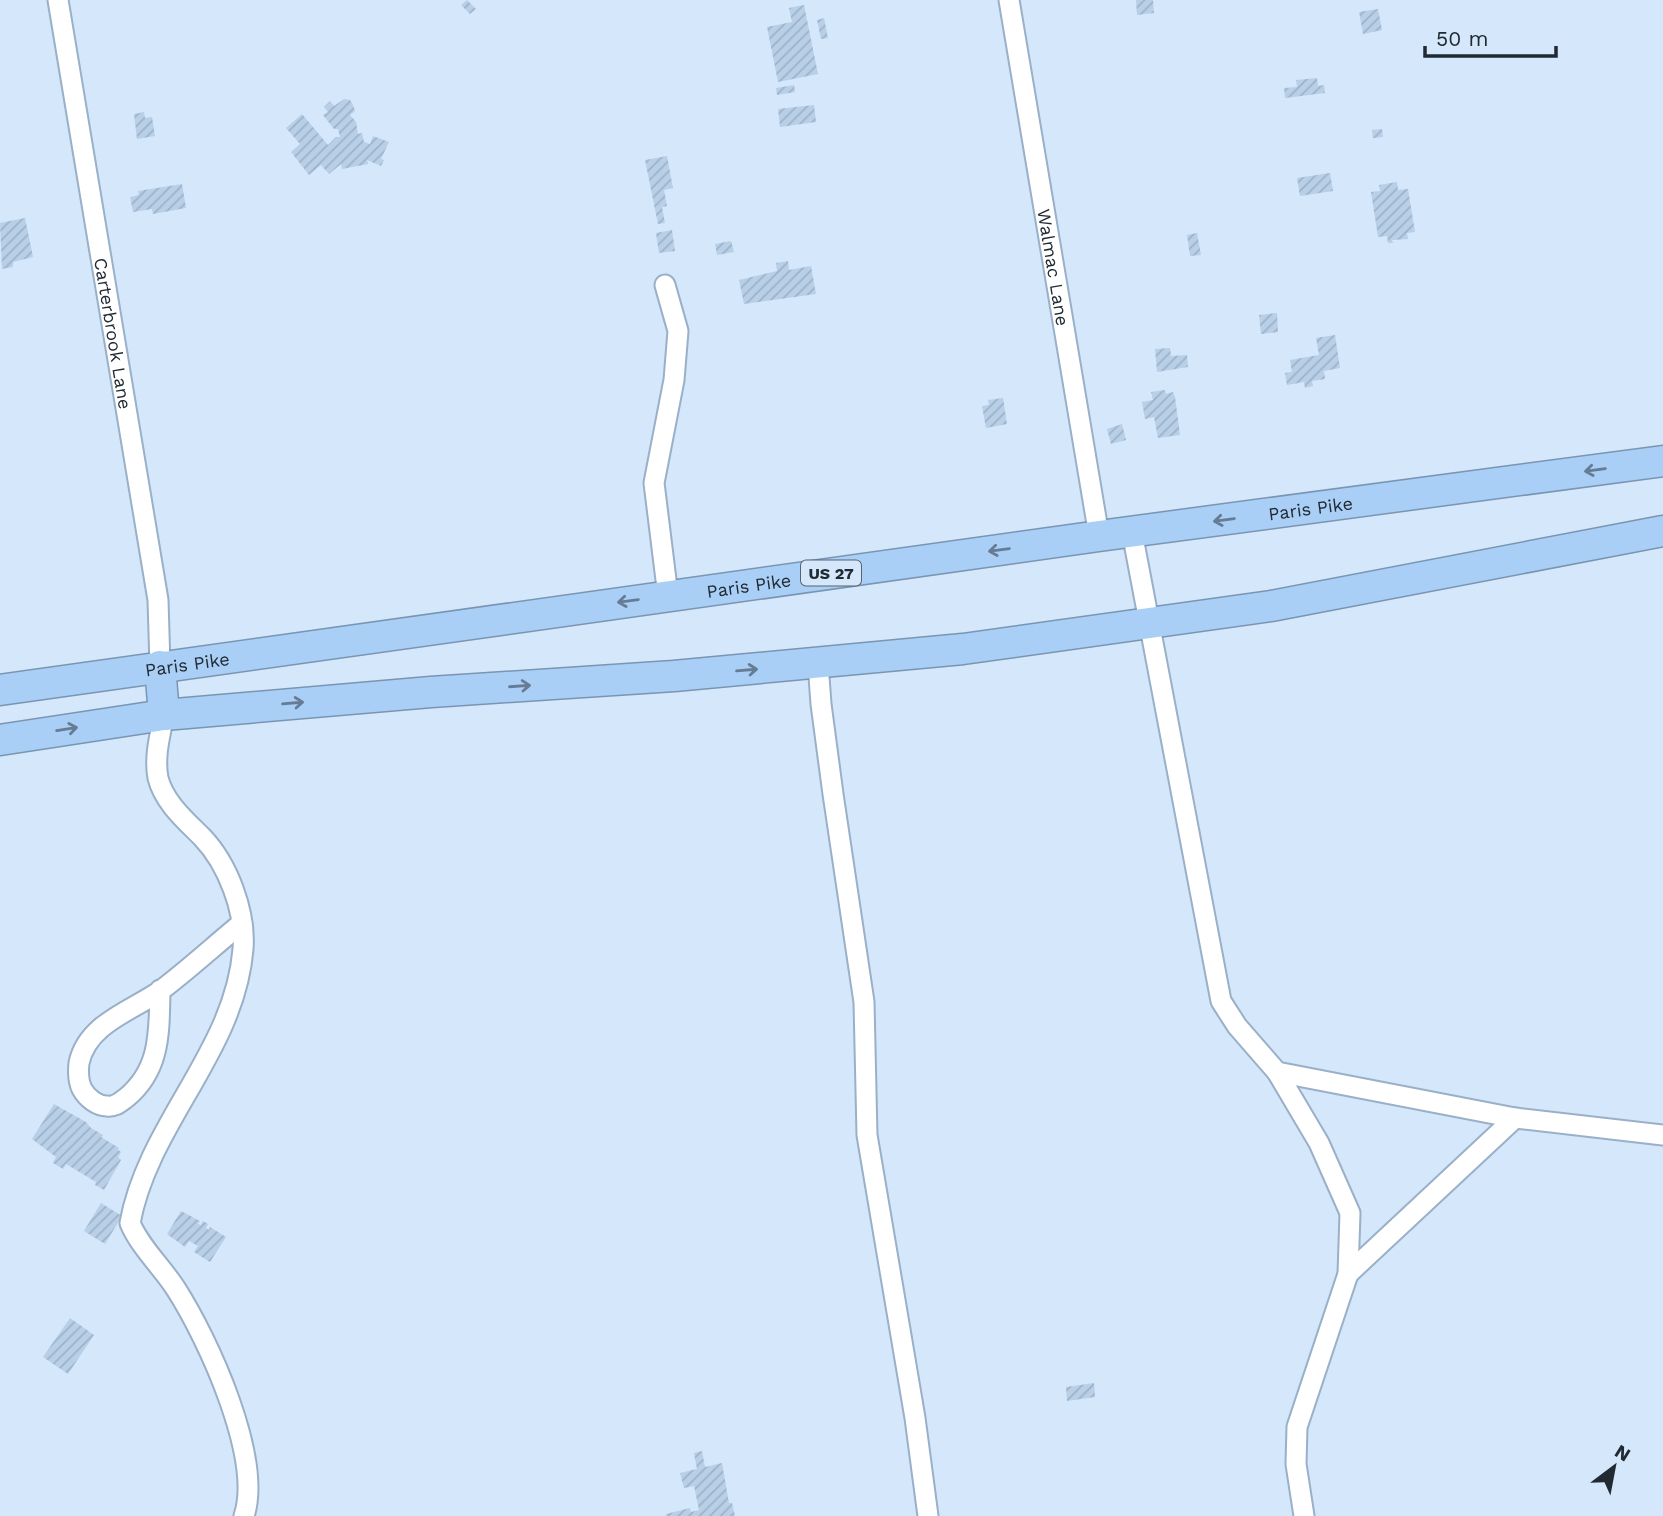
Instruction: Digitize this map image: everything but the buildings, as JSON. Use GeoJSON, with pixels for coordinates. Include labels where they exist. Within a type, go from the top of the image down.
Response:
{"type":"FeatureCollection","features":[{"type":"Feature","properties":{"kind":"highway","name":"Paris Pike"},"geometry":{"type":"LineString","coordinates":[[0,690],[1099,536],[1663,461]]}},
{"type":"Feature","properties":{"kind":"highway"},"geometry":{"type":"LineString","coordinates":[[0,740],[164,715],[430,692],[674,676],[963,649],[1271,606],[1663,531]]}},
{"type":"Feature","properties":{"kind":"highway"},"geometry":{"type":"LineString","coordinates":[[160,666],[164,715]]}},
{"type":"Feature","properties":{"kind":"street","name":"Carterbrook Lane"},"geometry":{"type":"LineString","coordinates":[[58,0],[158,600],[160,666]]}},
{"type":"Feature","properties":{"kind":"street","name":"Walmac Lane"},"geometry":{"type":"LineString","coordinates":[[1009,0],[1099,536]]}},
{"type":"Feature","properties":{"kind":"street"},"geometry":{"type":"LineString","coordinates":[[665,285],[678,331],[674,380],[654,483],[668,596]]}},
{"type":"Feature","properties":{"kind":"street"},"geometry":{"type":"LineString","coordinates":[[1132,532],[1221,1001],[1237,1026],[1277,1072],[1319,1143],[1350,1213],[1348,1274],[1297,1427],[1296,1464],[1304,1516]]}},
{"type":"Feature","properties":{"kind":"street"},"geometry":{"type":"LineString","coordinates":[[818,663],[833,794],[864,1002],[867,1135],[913,1405],[928,1516]]}},
{"type":"Feature","properties":{"kind":"street"},"geometry":{"type":"LineString","coordinates":[[164,715],[156,762],[159,781],[166,797],[184,821],[204,839],[226,872],[242,923],[243,949],[232,1006],[222,1029],[173,1114],[145,1176],[130,1223],[186,1305],[206,1342],[222,1381],[248,1470],[247,1507],[244,1516]]}},
{"type":"Feature","properties":{"kind":"street"},"geometry":{"type":"LineString","coordinates":[[160,990],[157,1044],[152,1066],[122,1100],[113,1107],[101,1106],[87,1097],[80,1086],[80,1059],[88,1041],[110,1020],[160,990],[242,923]]}},
{"type":"Feature","properties":{"kind":"street"},"geometry":{"type":"LineString","coordinates":[[1277,1072],[1515,1118],[1663,1135]]}},
{"type":"Feature","properties":{"kind":"street"},"geometry":{"type":"LineString","coordinates":[[1348,1274],[1515,1118]]}}]}
